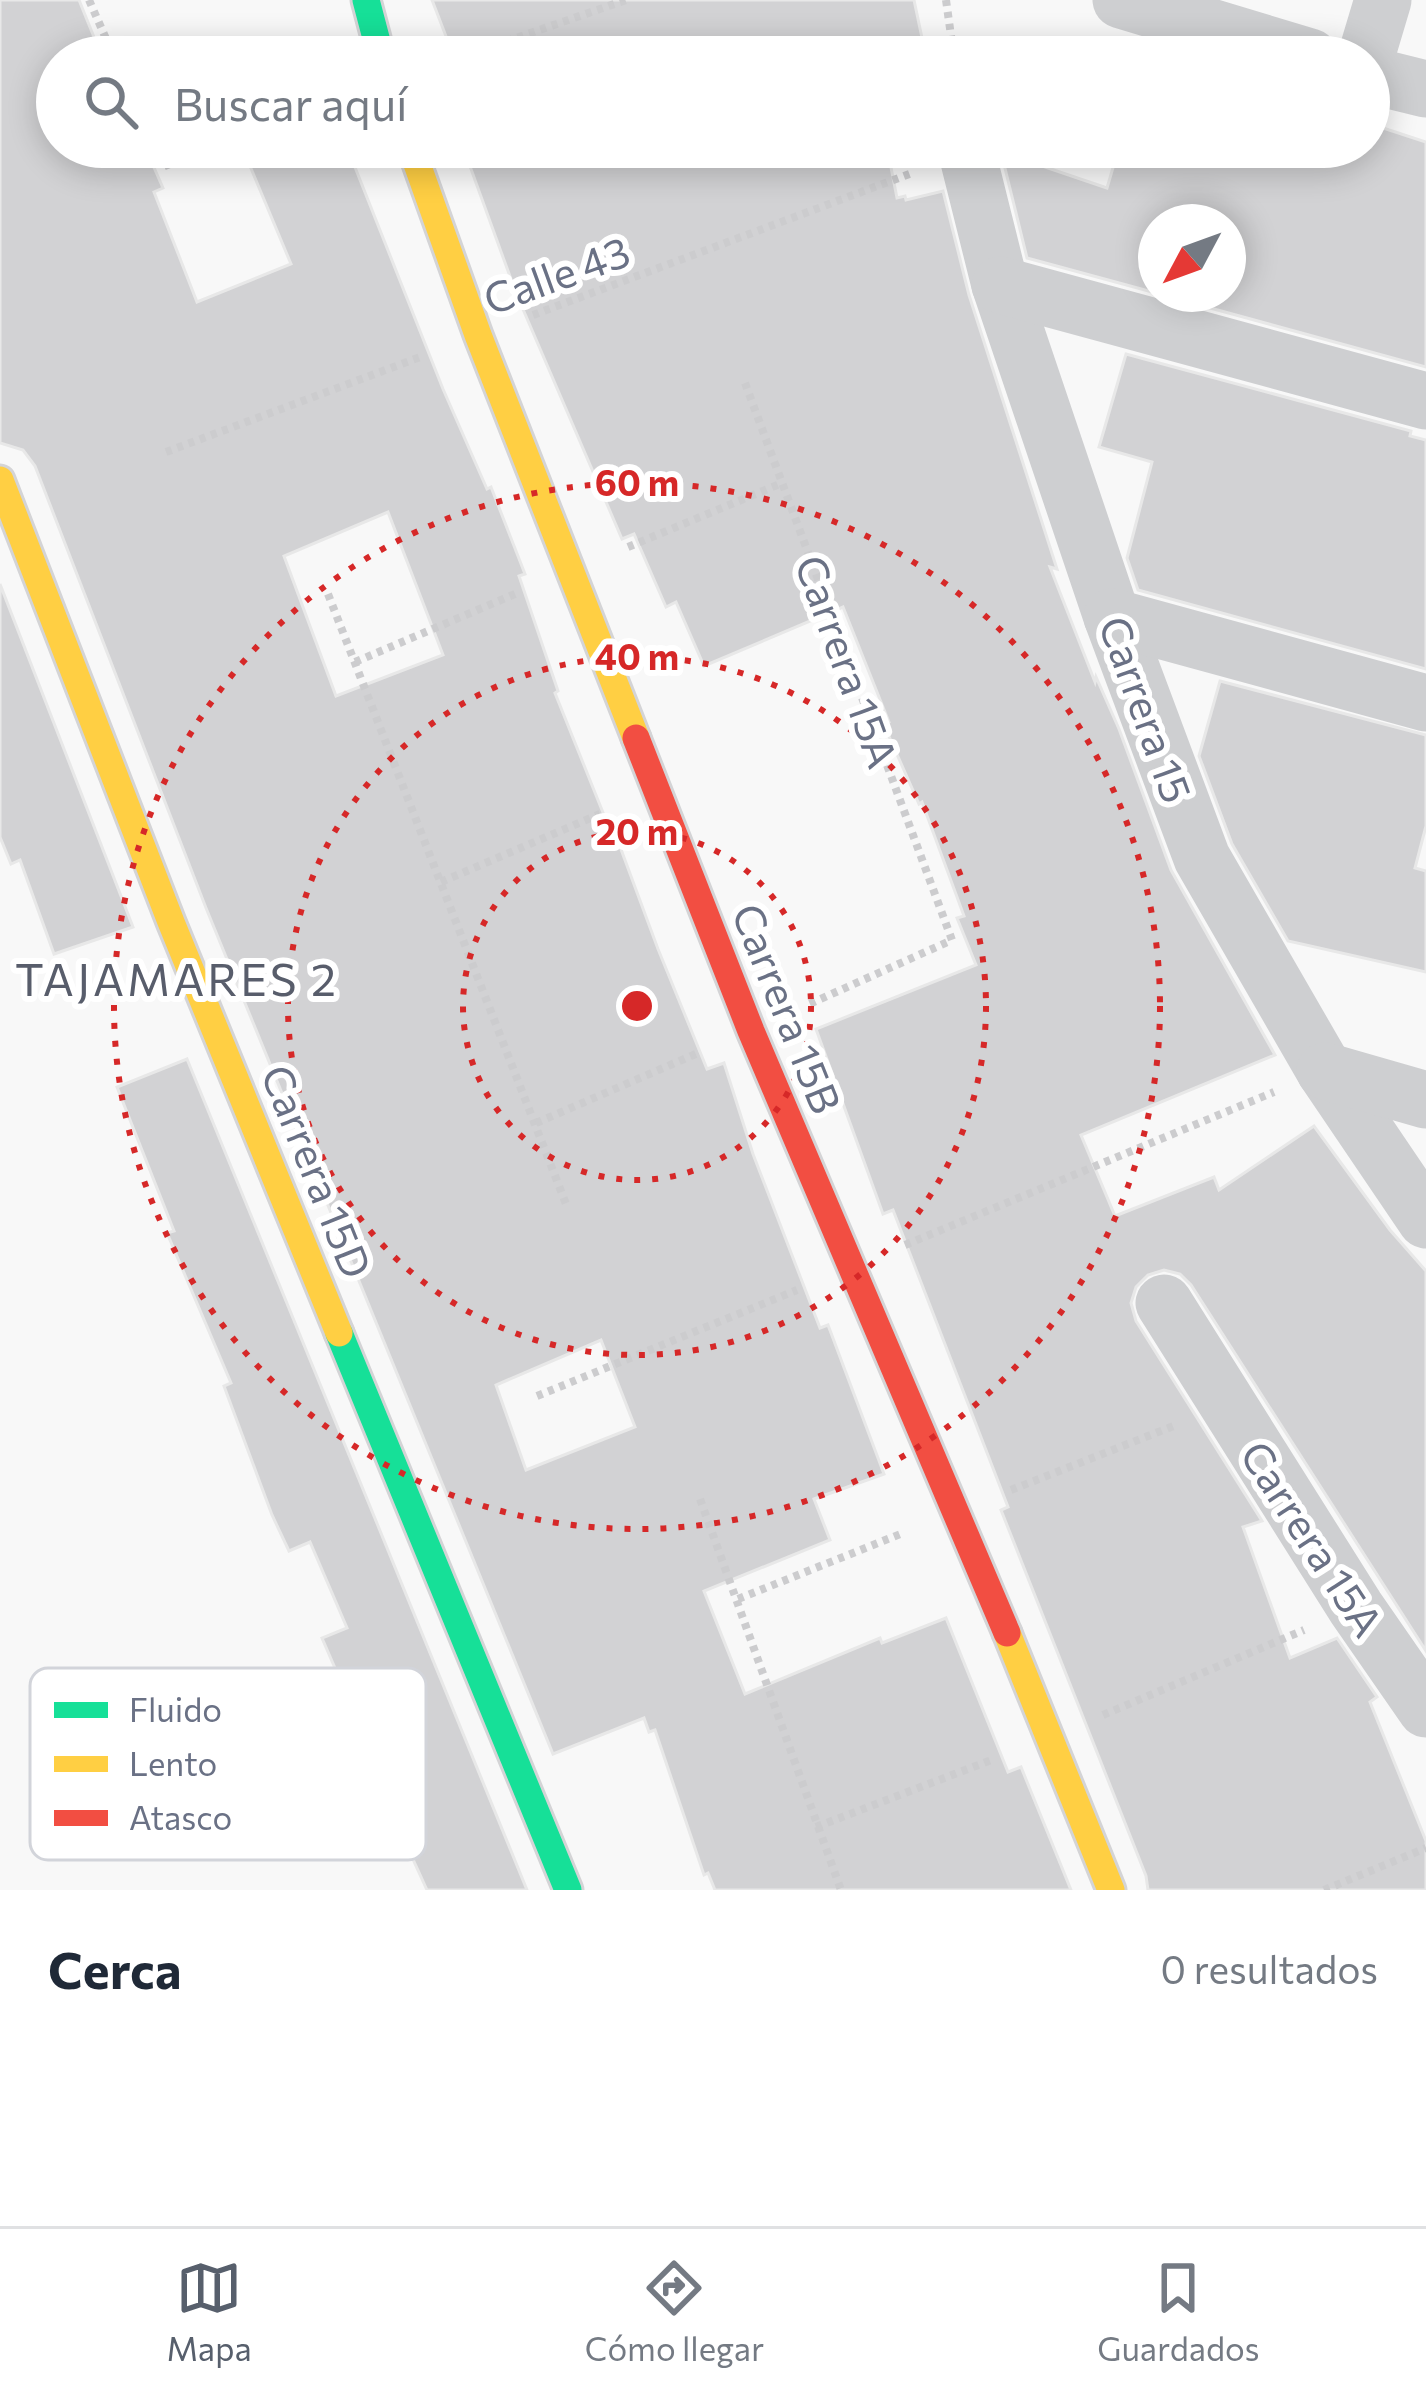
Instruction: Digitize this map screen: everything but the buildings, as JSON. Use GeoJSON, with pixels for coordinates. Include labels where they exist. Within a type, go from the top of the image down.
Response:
{"type":"FeatureCollection","features":[{"type":"Feature","properties":{"kind":"street"},"geometry":{"type":"LineString","coordinates":[[366,0],[375,36]]}},
{"type":"Feature","properties":{"kind":"street"},"geometry":{"type":"LineString","coordinates":[[1121,0],[1240,36]]}},
{"type":"Feature","properties":{"kind":"street"},"geometry":{"type":"LineString","coordinates":[[1372,36],[1383,0]]}},
{"type":"Feature","properties":{"kind":"street"},"geometry":{"type":"LineString","coordinates":[[1390,80],[1426,89]]}},
{"type":"Feature","properties":{"kind":"street","name":"Carrera 15B"},"geometry":{"type":"LineString","coordinates":[[418,168],[478,335],[655,791],[1111,1890]]}},
{"type":"Feature","properties":{"kind":"street","name":"Carrera 15"},"geometry":{"type":"LineString","coordinates":[[971,168],[1000,285],[1112,617],[1202,858],[1325,1071],[1426,1220]]}},
{"type":"Feature","properties":{"kind":"street"},"geometry":{"type":"LineString","coordinates":[[1000,285],[1426,401]]}},
{"type":"Feature","properties":{"kind":"street","name":"Carrera 15D"},"geometry":{"type":"LineString","coordinates":[[0,480],[171,922],[568,1890]]}},
{"type":"Feature","properties":{"kind":"street"},"geometry":{"type":"LineString","coordinates":[[1112,617],[1426,703]]}},
{"type":"Feature","properties":{"kind":"street"},"geometry":{"type":"LineString","coordinates":[[1325,1071],[1426,1100]]}},
{"type":"Feature","properties":{"kind":"street","name":"Carrera 15A"},"geometry":{"type":"LineString","coordinates":[[1164,1303],[1356,1608],[1426,1709]]}},
{"type":"Feature","properties":{"kind":"path"},"geometry":{"type":"LineString","coordinates":[[89,0],[105,36]]}},
{"type":"Feature","properties":{"kind":"path"},"geometry":{"type":"LineString","coordinates":[[522,36],[626,0]]}},
{"type":"Feature","properties":{"kind":"path"},"geometry":{"type":"LineString","coordinates":[[946,0],[951,36]]}},
{"type":"Feature","properties":{"kind":"path","name":"Calle 43"},"geometry":{"type":"LineString","coordinates":[[166,452],[927,168]]}},
{"type":"Feature","properties":{"kind":"path","name":"Carrera 15A"},"geometry":{"type":"LineString","coordinates":[[746,383],[952,940]]}},
{"type":"Feature","properties":{"kind":"path"},"geometry":{"type":"LineString","coordinates":[[355,662],[782,483]]}},
{"type":"Feature","properties":{"kind":"path"},"geometry":{"type":"LineString","coordinates":[[328,595],[566,1204]]}},
{"type":"Feature","properties":{"kind":"path"},"geometry":{"type":"LineString","coordinates":[[441,882],[655,791]]}},
{"type":"Feature","properties":{"kind":"path"},"geometry":{"type":"LineString","coordinates":[[537,1396],[1325,1071]]}},
{"type":"Feature","properties":{"kind":"path"},"geometry":{"type":"LineString","coordinates":[[738,1599],[1228,1405]]}},
{"type":"Feature","properties":{"kind":"path"},"geometry":{"type":"LineString","coordinates":[[700,1499],[841,1890]]}},
{"type":"Feature","properties":{"kind":"path"},"geometry":{"type":"LineString","coordinates":[[816,1827],[1049,1738],[1356,1608]]}},
{"type":"Feature","properties":{"kind":"path"},"geometry":{"type":"LineString","coordinates":[[1324,1890],[1426,1849]]}},
{"type":"Feature","properties":{"kind":"traffic: fast"},"geometry":{"type":"LineString","coordinates":[[366,0],[375,36]]}},
{"type":"Feature","properties":{"kind":"traffic: fast"},"geometry":{"type":"LineString","coordinates":[[339,1333],[568,1890]]}},
{"type":"Feature","properties":{"kind":"traffic: slow"},"geometry":{"type":"LineString","coordinates":[[418,168],[478,335],[636,738]]}},
{"type":"Feature","properties":{"kind":"traffic: slow"},"geometry":{"type":"LineString","coordinates":[[0,480],[171,922],[339,1333]]}},
{"type":"Feature","properties":{"kind":"traffic: slow"},"geometry":{"type":"LineString","coordinates":[[1007,1633],[1111,1890]]}},
{"type":"Feature","properties":{"kind":"traffic: jam"},"geometry":{"type":"LineString","coordinates":[[636,738],[751,1031],[1007,1633]]}},
{"type":"Feature","properties":{"kind":"district","name":"TAJAMARES 2"},"geometry":{"type":"Point","coordinates":[177,977]}}]}
